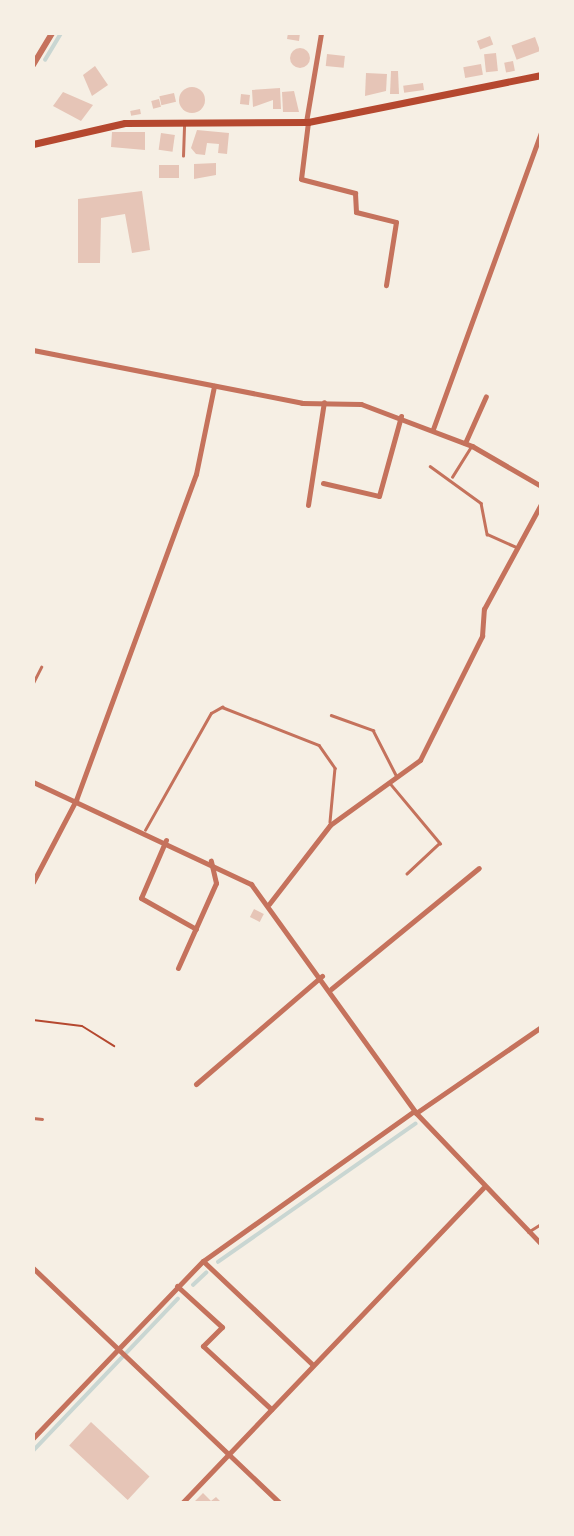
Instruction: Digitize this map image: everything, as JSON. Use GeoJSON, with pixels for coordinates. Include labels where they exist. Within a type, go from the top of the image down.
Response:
{"type":"FeatureCollection","features":[{"type":"Feature","properties":{"kind":"main road"},"geometry":{"type":"LineString","coordinates":[[33,144],[111,124],[307,122],[541,75]]}},
{"type":"Feature","properties":{"kind":"street"},"geometry":{"type":"LineString","coordinates":[[33,65],[52,33]]}},
{"type":"Feature","properties":{"kind":"street"},"geometry":{"type":"LineString","coordinates":[[321,33],[301,179],[355,193],[356,212],[396,222],[386,285]]}},
{"type":"Feature","properties":{"kind":"street"},"geometry":{"type":"LineString","coordinates":[[433,429],[541,133]]}},
{"type":"Feature","properties":{"kind":"street"},"geometry":{"type":"LineString","coordinates":[[33,349],[214,386],[324,402],[361,404],[433,429],[468,445],[541,486]]}},
{"type":"Feature","properties":{"kind":"street"},"geometry":{"type":"LineString","coordinates":[[33,882],[76,800],[196,474],[214,386]]}},
{"type":"Feature","properties":{"kind":"street"},"geometry":{"type":"LineString","coordinates":[[468,445],[486,396]]}},
{"type":"Feature","properties":{"kind":"street"},"geometry":{"type":"LineString","coordinates":[[308,505],[324,402]]}},
{"type":"Feature","properties":{"kind":"street"},"geometry":{"type":"LineString","coordinates":[[323,483],[379,496],[401,416]]}},
{"type":"Feature","properties":{"kind":"street"},"geometry":{"type":"LineString","coordinates":[[269,904],[330,825],[424,753],[482,636],[484,609],[541,504]]}},
{"type":"Feature","properties":{"kind":"street"},"geometry":{"type":"LineString","coordinates":[[33,782],[145,830],[211,861],[251,884],[322,976],[415,1112],[483,1188],[541,1244]]}},
{"type":"Feature","properties":{"kind":"street"},"geometry":{"type":"LineString","coordinates":[[166,840],[141,898],[196,929]]}},
{"type":"Feature","properties":{"kind":"street"},"geometry":{"type":"LineString","coordinates":[[178,968],[216,883],[211,861]]}},
{"type":"Feature","properties":{"kind":"street"},"geometry":{"type":"LineString","coordinates":[[331,989],[479,868]]}},
{"type":"Feature","properties":{"kind":"street"},"geometry":{"type":"LineString","coordinates":[[197,1084],[322,976]]}},
{"type":"Feature","properties":{"kind":"street"},"geometry":{"type":"LineString","coordinates":[[33,1438],[203,1261],[541,1027]]}},
{"type":"Feature","properties":{"kind":"street"},"geometry":{"type":"LineString","coordinates":[[182,1503],[483,1188]]}},
{"type":"Feature","properties":{"kind":"street"},"geometry":{"type":"LineString","coordinates":[[203,1261],[313,1365]]}},
{"type":"Feature","properties":{"kind":"street"},"geometry":{"type":"LineString","coordinates":[[33,1268],[280,1503]]}},
{"type":"Feature","properties":{"kind":"street"},"geometry":{"type":"LineString","coordinates":[[177,1286],[222,1327],[203,1346],[271,1409]]}},
{"type":"Feature","properties":{"kind":"lane"},"geometry":{"type":"LineString","coordinates":[[183,156],[184,123]]}},
{"type":"Feature","properties":{"kind":"lane"},"geometry":{"type":"LineString","coordinates":[[452,477],[468,445]]}},
{"type":"Feature","properties":{"kind":"lane"},"geometry":{"type":"LineString","coordinates":[[430,466],[452,477],[481,503],[487,534],[516,547]]}},
{"type":"Feature","properties":{"kind":"lane"},"geometry":{"type":"LineString","coordinates":[[33,683],[41,667]]}},
{"type":"Feature","properties":{"kind":"lane"},"geometry":{"type":"LineString","coordinates":[[145,830],[211,713],[222,707],[319,745],[335,768],[327,800],[330,825]]}},
{"type":"Feature","properties":{"kind":"lane"},"geometry":{"type":"LineString","coordinates":[[331,715],[373,730],[396,775]]}},
{"type":"Feature","properties":{"kind":"lane"},"geometry":{"type":"LineString","coordinates":[[389,782],[440,843],[407,874]]}},
{"type":"Feature","properties":{"kind":"lane"},"geometry":{"type":"LineString","coordinates":[[33,1118],[41,1119]]}},
{"type":"Feature","properties":{"kind":"lane"},"geometry":{"type":"LineString","coordinates":[[528,1232],[541,1224]]}},
{"type":"Feature","properties":{"kind":"path"},"geometry":{"type":"LineString","coordinates":[[33,1020],[82,1026],[114,1046]]}},
{"type":"Feature","properties":{"kind":"building"},"geometry":{"type":"Polygon","coordinates":[[[288,33],[300,33],[299,41],[287,39],[288,33]]]}},
{"type":"Feature","properties":{"kind":"building"},"geometry":{"type":"Polygon","coordinates":[[[490,36],[493,44],[480,49],[477,41],[490,36]]]}},
{"type":"Feature","properties":{"kind":"building"},"geometry":{"type":"Polygon","coordinates":[[[535,37],[540,51],[517,60],[512,46],[535,37]]]}},
{"type":"Feature","properties":{"kind":"building"},"geometry":{"type":"Polygon","coordinates":[[[300,48],[307,51],[310,58],[307,65],[300,68],[293,65],[290,58],[293,51],[300,48]]]}},
{"type":"Feature","properties":{"kind":"building"},"geometry":{"type":"Polygon","coordinates":[[[496,53],[498,71],[486,72],[484,54],[496,53]]]}},
{"type":"Feature","properties":{"kind":"building"},"geometry":{"type":"Polygon","coordinates":[[[327,54],[345,56],[344,68],[326,66],[327,54]]]}},
{"type":"Feature","properties":{"kind":"building"},"geometry":{"type":"Polygon","coordinates":[[[513,61],[515,71],[506,73],[504,63],[513,61]]]}},
{"type":"Feature","properties":{"kind":"building"},"geometry":{"type":"Polygon","coordinates":[[[481,64],[483,75],[465,78],[463,67],[481,64]]]}},
{"type":"Feature","properties":{"kind":"building"},"geometry":{"type":"Polygon","coordinates":[[[95,66],[108,85],[92,96],[83,75],[95,66]]]}},
{"type":"Feature","properties":{"kind":"building"},"geometry":{"type":"Polygon","coordinates":[[[391,71],[398,71],[399,94],[390,94],[391,71]]]}},
{"type":"Feature","properties":{"kind":"building"},"geometry":{"type":"Polygon","coordinates":[[[366,73],[387,74],[386,91],[365,96],[366,73]]]}},
{"type":"Feature","properties":{"kind":"building"},"geometry":{"type":"Polygon","coordinates":[[[423,83],[424,90],[404,93],[403,86],[423,83]]]}},
{"type":"Feature","properties":{"kind":"building"},"geometry":{"type":"Polygon","coordinates":[[[192,87],[201,91],[205,100],[201,109],[192,113],[183,109],[179,100],[183,91],[192,87]]]}},
{"type":"Feature","properties":{"kind":"building"},"geometry":{"type":"Polygon","coordinates":[[[280,88],[281,109],[273,109],[273,100],[253,107],[252,90],[280,88]]]}},
{"type":"Feature","properties":{"kind":"building"},"geometry":{"type":"Polygon","coordinates":[[[294,91],[299,112],[283,112],[282,92],[294,91]]]}},
{"type":"Feature","properties":{"kind":"building"},"geometry":{"type":"Polygon","coordinates":[[[63,92],[93,105],[81,121],[53,106],[63,92]]]}},
{"type":"Feature","properties":{"kind":"building"},"geometry":{"type":"Polygon","coordinates":[[[174,93],[176,102],[161,105],[159,96],[174,93]]]}},
{"type":"Feature","properties":{"kind":"building"},"geometry":{"type":"Polygon","coordinates":[[[241,94],[250,95],[249,105],[240,104],[241,94]]]}},
{"type":"Feature","properties":{"kind":"building"},"geometry":{"type":"Polygon","coordinates":[[[159,99],[161,107],[153,109],[151,101],[159,99]]]}},
{"type":"Feature","properties":{"kind":"building"},"geometry":{"type":"Polygon","coordinates":[[[140,109],[141,114],[131,116],[130,111],[140,109]]]}},
{"type":"Feature","properties":{"kind":"building"},"geometry":{"type":"Polygon","coordinates":[[[197,130],[229,133],[227,154],[218,153],[219,144],[207,143],[205,155],[196,154],[191,148],[197,130]]]}},
{"type":"Feature","properties":{"kind":"building"},"geometry":{"type":"Polygon","coordinates":[[[112,132],[145,132],[145,150],[111,147],[112,132]]]}},
{"type":"Feature","properties":{"kind":"building"},"geometry":{"type":"Polygon","coordinates":[[[161,133],[175,135],[172,152],[159,150],[161,133]]]}},
{"type":"Feature","properties":{"kind":"building"},"geometry":{"type":"Polygon","coordinates":[[[216,163],[216,175],[194,179],[194,164],[216,163]]]}},
{"type":"Feature","properties":{"kind":"building"},"geometry":{"type":"Polygon","coordinates":[[[159,165],[179,165],[179,178],[159,178],[159,165]]]}},
{"type":"Feature","properties":{"kind":"building"},"geometry":{"type":"Polygon","coordinates":[[[142,191],[150,250],[132,253],[125,214],[101,218],[100,263],[78,263],[78,199],[142,191]]]}},
{"type":"Feature","properties":{"kind":"building"},"geometry":{"type":"Polygon","coordinates":[[[254,909],[264,914],[260,922],[250,917],[254,909]]]}},
{"type":"Feature","properties":{"kind":"building"},"geometry":{"type":"Polygon","coordinates":[[[91,1422],[150,1477],[128,1500],[69,1445],[91,1422]]]}},
{"type":"Feature","properties":{"kind":"building"},"geometry":{"type":"Polygon","coordinates":[[[203,1493],[211,1501],[216,1497],[222,1503],[193,1503],[203,1493]]]}},
{"type":"Feature","properties":{"kind":"waterway"},"geometry":{"type":"LineString","coordinates":[[45,60],[61,33]]}},
{"type":"Feature","properties":{"kind":"waterway"},"geometry":{"type":"LineString","coordinates":[[218,1262],[415,1124]]}},
{"type":"Feature","properties":{"kind":"waterway"},"geometry":{"type":"LineString","coordinates":[[193,1285],[206,1273]]}},
{"type":"Feature","properties":{"kind":"waterway"},"geometry":{"type":"LineString","coordinates":[[33,1451],[178,1299]]}}]}
